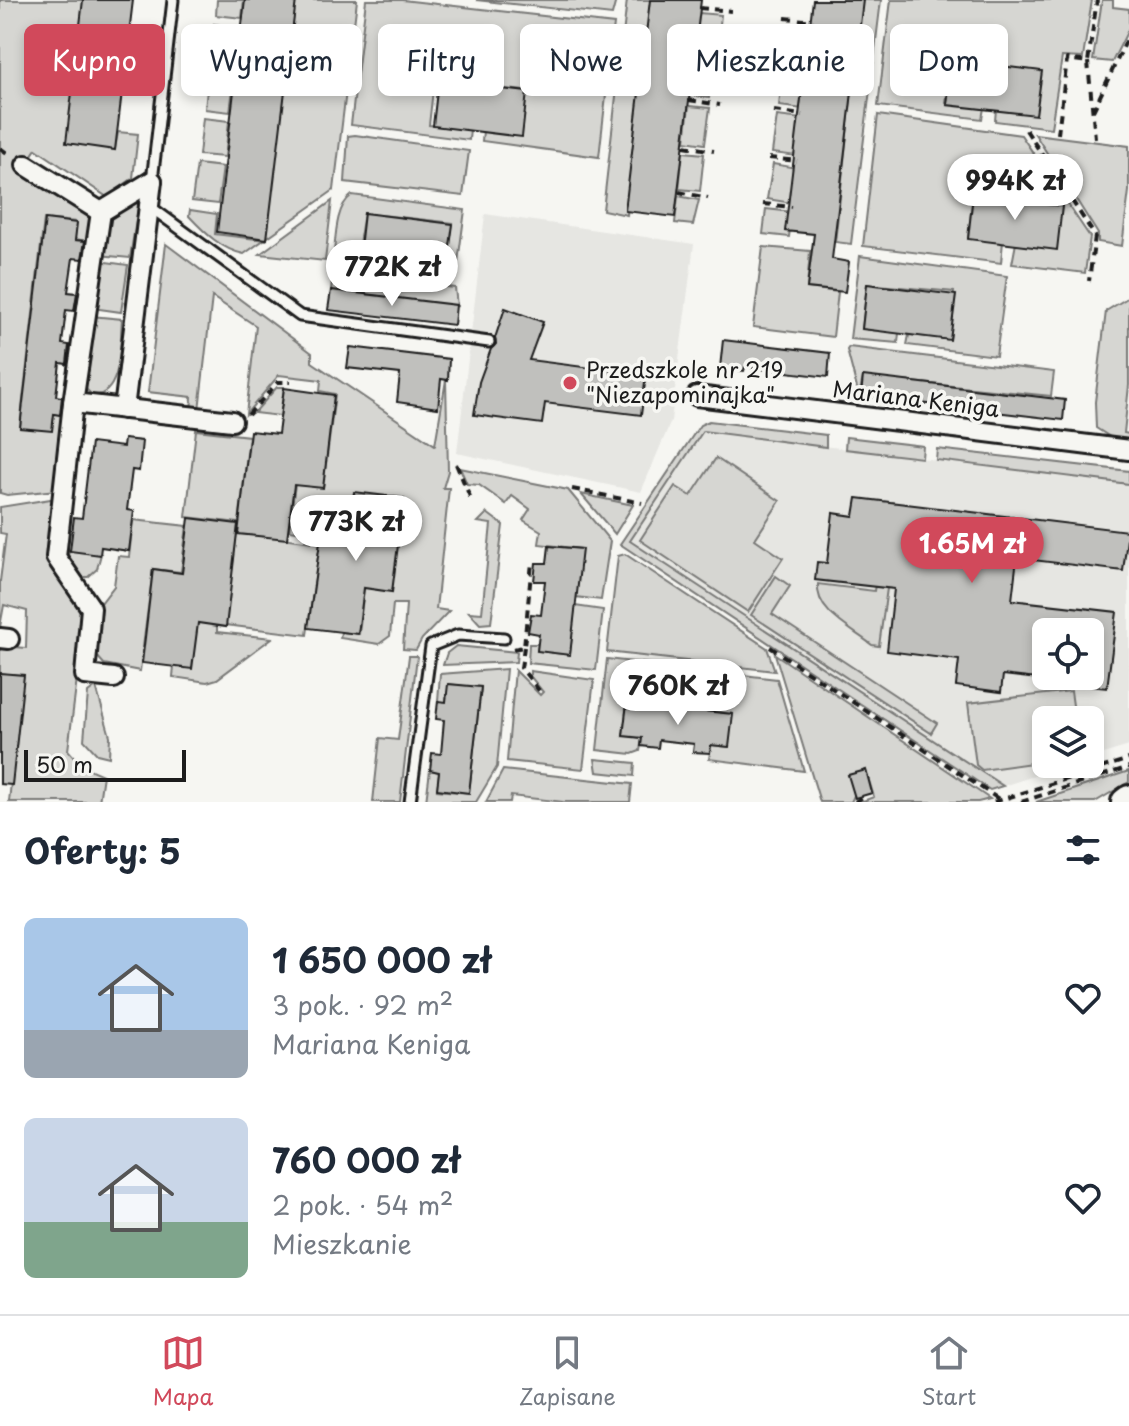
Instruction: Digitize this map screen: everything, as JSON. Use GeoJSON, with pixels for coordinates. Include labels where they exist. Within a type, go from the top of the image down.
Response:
{"type":"FeatureCollection","features":[{"type":"Feature","properties":{"kind":"street"},"geometry":{"type":"LineString","coordinates":[[26,165],[101,212]]}},
{"type":"Feature","properties":{"kind":"street"},"geometry":{"type":"LineString","coordinates":[[124,409],[152,181]]}},
{"type":"Feature","properties":{"kind":"street"},"geometry":{"type":"LineString","coordinates":[[101,212],[152,181]]}},
{"type":"Feature","properties":{"kind":"street"},"geometry":{"type":"LineString","coordinates":[[101,212],[73,403],[56,557],[91,608],[85,675],[114,678]]}},
{"type":"Feature","properties":{"kind":"street","name":"Mariana Keniga"},"geometry":{"type":"LineString","coordinates":[[697,396],[1129,450]]}},
{"type":"Feature","properties":{"kind":"street"},"geometry":{"type":"LineString","coordinates":[[73,403],[232,421]]}},
{"type":"Feature","properties":{"kind":"lane"},"geometry":{"type":"LineString","coordinates":[[152,181],[173,0]]}},
{"type":"Feature","properties":{"kind":"lane"},"geometry":{"type":"LineString","coordinates":[[149,206],[300,316],[489,342]]}},
{"type":"Feature","properties":{"kind":"lane"},"geometry":{"type":"LineString","coordinates":[[410,802],[431,646],[458,635],[504,638]]}},
{"type":"Feature","properties":{"kind":"path"},"geometry":{"type":"LineString","coordinates":[[1095,138],[1088,62],[1097,0]]}},
{"type":"Feature","properties":{"kind":"path"},"geometry":{"type":"LineString","coordinates":[[699,8],[731,11]]}},
{"type":"Feature","properties":{"kind":"path"},"geometry":{"type":"LineString","coordinates":[[785,18],[813,21]]}},
{"type":"Feature","properties":{"kind":"path"},"geometry":{"type":"LineString","coordinates":[[1093,111],[1129,35]]}},
{"type":"Feature","properties":{"kind":"path"},"geometry":{"type":"LineString","coordinates":[[1058,134],[1067,59],[1088,62]]}},
{"type":"Feature","properties":{"kind":"path"},"geometry":{"type":"LineString","coordinates":[[689,100],[720,105]]}},
{"type":"Feature","properties":{"kind":"path"},"geometry":{"type":"LineString","coordinates":[[774,111],[802,115]]}},
{"type":"Feature","properties":{"kind":"path"},"geometry":{"type":"LineString","coordinates":[[1026,130],[1095,236],[1089,281]]}},
{"type":"Feature","properties":{"kind":"path"},"geometry":{"type":"LineString","coordinates":[[684,146],[714,151]]}},
{"type":"Feature","properties":{"kind":"path"},"geometry":{"type":"LineString","coordinates":[[769,158],[797,161]]}},
{"type":"Feature","properties":{"kind":"path"},"geometry":{"type":"LineString","coordinates":[[679,192],[708,198]]}},
{"type":"Feature","properties":{"kind":"path"},"geometry":{"type":"LineString","coordinates":[[763,204],[792,207]]}},
{"type":"Feature","properties":{"kind":"path"},"geometry":{"type":"LineString","coordinates":[[232,421],[242,422],[278,382],[291,382]]}},
{"type":"Feature","properties":{"kind":"path"},"geometry":{"type":"LineString","coordinates":[[456,464],[471,499]]}},
{"type":"Feature","properties":{"kind":"path"},"geometry":{"type":"LineString","coordinates":[[572,489],[642,503]]}},
{"type":"Feature","properties":{"kind":"path"},"geometry":{"type":"LineString","coordinates":[[524,647],[521,668],[542,694]]}},
{"type":"Feature","properties":{"kind":"path"},"geometry":{"type":"LineString","coordinates":[[770,647],[997,801],[1129,759]]}},
{"type":"Feature","properties":{"kind":"path"},"geometry":{"type":"LineString","coordinates":[[1021,802],[1129,767]]}},
{"type":"Feature","properties":{"kind":"path"},"geometry":{"type":"LineString","coordinates":[[855,802],[866,795]]}},
{"type":"Feature","properties":{"kind":"shaded area"},"geometry":{"type":"Polygon","coordinates":[[[0,0],[83,0],[88,24],[24,24],[24,96],[104,96],[115,149],[118,132],[138,134],[133,178],[107,197],[36,149],[24,167],[93,215],[87,241],[75,239],[76,222],[44,219],[20,426],[52,413],[63,415],[57,490],[0,493],[0,0]]]}},
{"type":"Feature","properties":{"kind":"shaded area"},"geometry":{"type":"Polygon","coordinates":[[[217,0],[244,0],[242,18],[216,15],[217,0]]]}},
{"type":"Feature","properties":{"kind":"shaded area"},"geometry":{"type":"Polygon","coordinates":[[[295,0],[357,0],[354,24],[292,24],[295,0]]]}},
{"type":"Feature","properties":{"kind":"shaded area"},"geometry":{"type":"Polygon","coordinates":[[[366,0],[402,0],[614,24],[520,24],[520,91],[504,89],[504,24],[378,24],[378,96],[432,96],[429,125],[470,129],[469,140],[351,125],[354,96],[362,96],[362,33],[366,0]]]}},
{"type":"Feature","properties":{"kind":"shaded area"},"geometry":{"type":"Polygon","coordinates":[[[476,0],[616,0],[612,15],[476,0]]]}},
{"type":"Feature","properties":{"kind":"shaded area"},"geometry":{"type":"Polygon","coordinates":[[[627,0],[651,0],[648,24],[624,24],[627,0]]]}},
{"type":"Feature","properties":{"kind":"shaded area"},"geometry":{"type":"Polygon","coordinates":[[[862,0],[881,0],[874,57],[874,24],[859,24],[862,0]]]}},
{"type":"Feature","properties":{"kind":"shaded area"},"geometry":{"type":"Polygon","coordinates":[[[891,0],[1092,0],[1083,58],[1062,57],[1051,128],[995,121],[996,109],[1039,71],[1008,67],[1008,24],[890,24],[890,96],[947,96],[946,103],[984,108],[982,119],[878,106],[891,0]]]}},
{"type":"Feature","properties":{"kind":"shaded area"},"geometry":{"type":"Polygon","coordinates":[[[1102,0],[1113,0],[1113,7],[1129,9],[1129,28],[1112,62],[1093,60],[1102,0]]]}},
{"type":"Feature","properties":{"kind":"shaded area"},"geometry":{"type":"Polygon","coordinates":[[[699,13],[721,15],[720,24],[698,24],[699,13]]]}},
{"type":"Feature","properties":{"kind":"shaded area"},"geometry":{"type":"Polygon","coordinates":[[[206,96],[232,96],[230,112],[205,109],[206,96]]]}},
{"type":"Feature","properties":{"kind":"shaded area"},"geometry":{"type":"Polygon","coordinates":[[[283,96],[345,96],[334,190],[266,238],[283,96]]]}},
{"type":"Feature","properties":{"kind":"shaded area"},"geometry":{"type":"Polygon","coordinates":[[[523,96],[606,96],[599,157],[482,141],[483,131],[519,134],[523,96]]]}},
{"type":"Feature","properties":{"kind":"shaded area"},"geometry":{"type":"Polygon","coordinates":[[[616,96],[640,96],[627,215],[603,210],[616,96]]]}},
{"type":"Feature","properties":{"kind":"shaded area"},"geometry":{"type":"Polygon","coordinates":[[[780,96],[804,96],[803,109],[779,106],[780,96]]]}},
{"type":"Feature","properties":{"kind":"shaded area"},"geometry":{"type":"Polygon","coordinates":[[[851,96],[869,96],[851,244],[835,242],[851,96]]]}},
{"type":"Feature","properties":{"kind":"shaded area"},"geometry":{"type":"Polygon","coordinates":[[[689,106],[710,108],[705,144],[685,141],[689,106]]]}},
{"type":"Feature","properties":{"kind":"shaded area"},"geometry":{"type":"Polygon","coordinates":[[[878,115],[1021,135],[1090,237],[1085,273],[1012,264],[1016,243],[973,196],[968,237],[1003,241],[1001,263],[863,246],[878,115]]]}},
{"type":"Feature","properties":{"kind":"shaded area"},"geometry":{"type":"Polygon","coordinates":[[[777,116],[802,119],[797,156],[772,153],[777,116]]]}},
{"type":"Feature","properties":{"kind":"shaded area"},"geometry":{"type":"Polygon","coordinates":[[[203,118],[229,121],[225,157],[199,155],[203,118]]]}},
{"type":"Feature","properties":{"kind":"shaded area"},"geometry":{"type":"Polygon","coordinates":[[[1035,134],[1129,146],[1129,191],[1122,246],[1098,242],[1098,234],[1035,134]]]}},
{"type":"Feature","properties":{"kind":"shaded area"},"geometry":{"type":"Polygon","coordinates":[[[348,136],[469,151],[463,196],[345,182],[348,136]]]}},
{"type":"Feature","properties":{"kind":"shaded area"},"geometry":{"type":"Polygon","coordinates":[[[683,152],[704,154],[700,191],[679,189],[683,152]]]}},
{"type":"Feature","properties":{"kind":"shaded area"},"geometry":{"type":"Polygon","coordinates":[[[197,164],[223,167],[218,204],[192,201],[197,164]]]}},
{"type":"Feature","properties":{"kind":"shaded area"},"geometry":{"type":"Polygon","coordinates":[[[773,164],[797,168],[792,203],[767,199],[773,164]]]}},
{"type":"Feature","properties":{"kind":"shaded area"},"geometry":{"type":"Polygon","coordinates":[[[352,195],[465,210],[456,277],[406,272],[406,262],[446,266],[453,223],[364,213],[357,256],[397,261],[397,268],[391,271],[333,263],[339,216],[352,195]]]}},
{"type":"Feature","properties":{"kind":"shaded area"},"geometry":{"type":"Polygon","coordinates":[[[678,196],[699,200],[693,225],[675,223],[678,196]]]}},
{"type":"Feature","properties":{"kind":"shaded area"},"geometry":{"type":"Polygon","coordinates":[[[332,201],[325,261],[260,254],[332,201]]]}},
{"type":"Feature","properties":{"kind":"shaded area"},"geometry":{"type":"Polygon","coordinates":[[[139,202],[130,258],[99,255],[109,215],[128,203],[139,202]]]}},
{"type":"Feature","properties":{"kind":"shaded area"},"geometry":{"type":"Polygon","coordinates":[[[766,209],[792,212],[789,237],[763,234],[766,209]]]}},
{"type":"Feature","properties":{"kind":"shaded area"},"geometry":{"type":"Polygon","coordinates":[[[190,210],[217,214],[215,234],[264,240],[244,254],[236,252],[207,234],[189,216],[190,210]]]}},
{"type":"Feature","properties":{"kind":"shaded area","name":"Przedszkole nr 219 \"Niezapominajka\""},"geometry":{"type":"Polygon","coordinates":[[[485,214],[694,244],[671,421],[641,492],[457,453],[485,214]]]}},
{"type":"Feature","properties":{"kind":"shaded area"},"geometry":{"type":"Polygon","coordinates":[[[166,244],[312,353],[312,362],[435,445],[446,380],[448,471],[443,488],[449,488],[436,609],[449,611],[422,639],[416,650],[403,649],[406,604],[393,604],[390,636],[379,644],[340,638],[341,632],[359,634],[364,587],[354,492],[349,538],[289,530],[295,484],[323,487],[335,394],[320,391],[321,380],[279,375],[246,414],[256,326],[212,297],[199,410],[191,412],[192,397],[148,392],[166,244]]]}},
{"type":"Feature","properties":{"kind":"shaded area"},"geometry":{"type":"Polygon","coordinates":[[[763,247],[810,251],[807,288],[838,292],[833,337],[753,327],[763,247]]]}},
{"type":"Feature","properties":{"kind":"shaded area"},"geometry":{"type":"Polygon","coordinates":[[[860,256],[1007,276],[996,356],[907,345],[909,335],[950,339],[954,292],[867,284],[862,329],[899,333],[898,343],[850,339],[860,256]]]}},
{"type":"Feature","properties":{"kind":"shaded area"},"geometry":{"type":"Polygon","coordinates":[[[99,261],[128,265],[121,312],[92,308],[99,261]]]}},
{"type":"Feature","properties":{"kind":"shaded area"},"geometry":{"type":"Polygon","coordinates":[[[333,273],[455,288],[457,306],[331,290],[333,273]]]}},
{"type":"Feature","properties":{"kind":"shaded area"},"geometry":{"type":"Polygon","coordinates":[[[1129,297],[1129,385],[1124,433],[1129,434],[1129,442],[1115,440],[1096,428],[1095,402],[1106,311],[1129,297]]]}},
{"type":"Feature","properties":{"kind":"shaded area"},"geometry":{"type":"Polygon","coordinates":[[[91,316],[122,319],[115,378],[102,393],[92,395],[83,386],[91,316]]]}},
{"type":"Feature","properties":{"kind":"shaded area"},"geometry":{"type":"Polygon","coordinates":[[[849,347],[1054,372],[1051,396],[863,377],[859,396],[847,350],[849,347]]]}},
{"type":"Feature","properties":{"kind":"shaded area"},"geometry":{"type":"Polygon","coordinates":[[[277,387],[284,387],[280,416],[254,413],[277,387]]]}},
{"type":"Feature","properties":{"kind":"shaded area"},"geometry":{"type":"Polygon","coordinates":[[[709,421],[826,435],[826,447],[703,431],[630,541],[1003,786],[990,790],[620,544],[700,425],[709,421]]]}},
{"type":"Feature","properties":{"kind":"shaded area"},"geometry":{"type":"Polygon","coordinates":[[[196,430],[249,436],[239,523],[186,517],[196,430]]]}},
{"type":"Feature","properties":{"kind":"shaded area"},"geometry":{"type":"Polygon","coordinates":[[[703,431],[1129,484],[1129,746],[1104,754],[1104,706],[1032,706],[1032,777],[1003,786],[630,541],[703,431]]]}},
{"type":"Feature","properties":{"kind":"shaded area"},"geometry":{"type":"Polygon","coordinates":[[[846,437],[923,446],[922,458],[845,449],[846,437]]]}},
{"type":"Feature","properties":{"kind":"shaded area"},"geometry":{"type":"Polygon","coordinates":[[[937,449],[1129,471],[1129,484],[936,460],[937,449]]]}},
{"type":"Feature","properties":{"kind":"shaded area"},"geometry":{"type":"Polygon","coordinates":[[[716,458],[780,501],[755,539],[783,558],[748,612],[640,540],[675,486],[691,496],[716,458]]]}},
{"type":"Feature","properties":{"kind":"shaded area"},"geometry":{"type":"Polygon","coordinates":[[[460,468],[568,490],[610,541],[601,600],[576,597],[581,549],[539,544],[541,531],[523,520],[530,509],[512,496],[506,504],[479,485],[467,484],[460,468]]]}},
{"type":"Feature","properties":{"kind":"shaded area"},"geometry":{"type":"Polygon","coordinates":[[[581,494],[633,505],[615,534],[581,494]]]}},
{"type":"Feature","properties":{"kind":"shaded area"},"geometry":{"type":"Polygon","coordinates":[[[57,498],[51,560],[85,616],[68,750],[82,766],[103,775],[99,802],[9,802],[22,676],[0,673],[0,646],[26,648],[27,611],[4,605],[0,627],[0,581],[6,534],[0,533],[0,507],[57,498]]]}},
{"type":"Feature","properties":{"kind":"shaded area"},"geometry":{"type":"Polygon","coordinates":[[[487,513],[503,525],[491,623],[480,624],[469,612],[482,613],[491,524],[478,522],[487,513]]]}},
{"type":"Feature","properties":{"kind":"shaded area"},"geometry":{"type":"Polygon","coordinates":[[[133,520],[187,526],[181,572],[153,569],[140,671],[104,664],[96,655],[93,637],[98,607],[114,586],[118,556],[129,557],[133,520]]]}},
{"type":"Feature","properties":{"kind":"shaded area"},"geometry":{"type":"Polygon","coordinates":[[[237,532],[320,543],[307,635],[225,625],[237,532]]]}},
{"type":"Feature","properties":{"kind":"shaded area"},"geometry":{"type":"Polygon","coordinates":[[[69,550],[101,554],[97,569],[88,577],[78,577],[66,566],[69,550]]]}},
{"type":"Feature","properties":{"kind":"shaded area"},"geometry":{"type":"Polygon","coordinates":[[[625,554],[767,648],[775,671],[607,652],[618,556],[625,554]]]}},
{"type":"Feature","properties":{"kind":"shaded area"},"geometry":{"type":"Polygon","coordinates":[[[776,576],[790,586],[772,614],[937,723],[931,733],[751,615],[776,576]]]}},
{"type":"Feature","properties":{"kind":"shaded area"},"geometry":{"type":"Polygon","coordinates":[[[876,579],[888,581],[879,646],[872,645],[828,611],[822,603],[818,584],[874,591],[876,579]]]}},
{"type":"Feature","properties":{"kind":"shaded area"},"geometry":{"type":"Polygon","coordinates":[[[575,606],[603,610],[596,670],[528,663],[529,644],[538,644],[537,651],[570,655],[575,606]]]}},
{"type":"Feature","properties":{"kind":"shaded area"},"geometry":{"type":"Polygon","coordinates":[[[198,622],[217,624],[217,632],[272,638],[217,679],[207,682],[173,677],[174,666],[198,622]]]}},
{"type":"Feature","properties":{"kind":"shaded area"},"geometry":{"type":"Polygon","coordinates":[[[456,646],[517,652],[516,662],[443,665],[447,653],[456,646]]]}},
{"type":"Feature","properties":{"kind":"shaded area"},"geometry":{"type":"Polygon","coordinates":[[[775,654],[990,799],[978,802],[860,802],[874,797],[866,771],[851,802],[820,802],[775,654]]]}},
{"type":"Feature","properties":{"kind":"shaded area"},"geometry":{"type":"Polygon","coordinates":[[[409,656],[417,656],[400,802],[373,802],[380,738],[398,740],[409,656]]]}},
{"type":"Feature","properties":{"kind":"shaded area"},"geometry":{"type":"Polygon","coordinates":[[[607,659],[777,679],[804,771],[709,759],[711,745],[729,747],[627,703],[623,735],[642,738],[640,751],[632,754],[597,750],[607,659]]]}},
{"type":"Feature","properties":{"kind":"shaded area"},"geometry":{"type":"Polygon","coordinates":[[[506,669],[497,767],[476,802],[426,802],[430,770],[439,772],[437,790],[469,793],[481,688],[449,684],[446,702],[438,701],[440,674],[506,669]]]}},
{"type":"Feature","properties":{"kind":"shaded area"},"geometry":{"type":"Polygon","coordinates":[[[515,670],[540,695],[543,692],[530,676],[530,671],[594,680],[583,769],[507,761],[515,670]]]}},
{"type":"Feature","properties":{"kind":"shaded area"},"geometry":{"type":"Polygon","coordinates":[[[96,687],[110,736],[109,757],[97,754],[84,740],[88,693],[96,687]]]}},
{"type":"Feature","properties":{"kind":"shaded area"},"geometry":{"type":"Polygon","coordinates":[[[1071,691],[1073,706],[1032,706],[1032,763],[982,770],[976,765],[968,703],[1071,691]]]}},
{"type":"Feature","properties":{"kind":"shaded area"},"geometry":{"type":"Polygon","coordinates":[[[595,759],[635,763],[634,776],[597,772],[595,759]]]}},
{"type":"Feature","properties":{"kind":"shaded area"},"geometry":{"type":"Polygon","coordinates":[[[503,770],[632,784],[630,802],[564,802],[511,796],[510,802],[486,802],[503,770]]]}},
{"type":"Feature","properties":{"kind":"shaded area"},"geometry":{"type":"Polygon","coordinates":[[[1129,771],[1129,782],[1095,802],[1036,802],[1129,771]]]}},
{"type":"Feature","properties":{"kind":"building"},"geometry":{"type":"Polygon","coordinates":[[[83,0],[133,0],[130,24],[80,24],[83,0]]]}},
{"type":"Feature","properties":{"kind":"building"},"geometry":{"type":"Polygon","coordinates":[[[245,0],[296,0],[293,24],[242,24],[245,0]]]}},
{"type":"Feature","properties":{"kind":"building"},"geometry":{"type":"Polygon","coordinates":[[[650,0],[701,0],[698,24],[667,24],[667,96],[689,96],[675,217],[625,211],[639,96],[651,96],[651,24],[647,24],[650,0]]]}},
{"type":"Feature","properties":{"kind":"building"},"geometry":{"type":"Polygon","coordinates":[[[813,0],[863,0],[860,24],[810,24],[813,0]]]}},
{"type":"Feature","properties":{"kind":"building"},"geometry":{"type":"Polygon","coordinates":[[[1008,67],[1042,71],[1036,115],[947,105],[948,96],[1008,96],[1008,67]]]}},
{"type":"Feature","properties":{"kind":"building"},"geometry":{"type":"Polygon","coordinates":[[[504,89],[520,91],[520,96],[527,96],[522,137],[433,126],[436,96],[504,96],[504,89]]]}},
{"type":"Feature","properties":{"kind":"building"},"geometry":{"type":"Polygon","coordinates":[[[72,96],[121,96],[115,150],[66,143],[72,96]]]}},
{"type":"Feature","properties":{"kind":"building"},"geometry":{"type":"Polygon","coordinates":[[[233,96],[284,96],[267,239],[217,232],[233,96]]]}},
{"type":"Feature","properties":{"kind":"building"},"geometry":{"type":"Polygon","coordinates":[[[801,96],[852,96],[832,259],[849,262],[845,292],[807,288],[814,234],[785,231],[801,96]]]}},
{"type":"Feature","properties":{"kind":"building"},"geometry":{"type":"Polygon","coordinates":[[[973,195],[1062,206],[1057,250],[968,239],[973,195]]]}},
{"type":"Feature","properties":{"kind":"building"},"geometry":{"type":"Polygon","coordinates":[[[364,213],[453,224],[447,268],[359,257],[364,213]]]}},
{"type":"Feature","properties":{"kind":"building"},"geometry":{"type":"Polygon","coordinates":[[[45,219],[77,223],[75,240],[85,241],[82,259],[73,258],[68,292],[77,293],[74,311],[66,310],[62,344],[69,345],[67,364],[60,363],[56,396],[62,397],[60,415],[54,414],[52,431],[20,428],[45,219]]]}},
{"type":"Feature","properties":{"kind":"building"},"geometry":{"type":"Polygon","coordinates":[[[867,284],[956,295],[950,340],[862,329],[867,284]]]}},
{"type":"Feature","properties":{"kind":"building"},"geometry":{"type":"Polygon","coordinates":[[[331,290],[456,305],[454,325],[328,310],[331,290]]]}},
{"type":"Feature","properties":{"kind":"building"},"geometry":{"type":"Polygon","coordinates":[[[505,308],[543,322],[529,360],[646,375],[641,415],[545,403],[542,424],[474,415],[479,382],[491,349],[496,344],[495,338],[505,308]]]}},
{"type":"Feature","properties":{"kind":"building"},"geometry":{"type":"Polygon","coordinates":[[[723,340],[830,353],[828,377],[745,367],[744,371],[720,368],[723,340]]]}},
{"type":"Feature","properties":{"kind":"building"},"geometry":{"type":"Polygon","coordinates":[[[350,347],[449,359],[448,380],[441,379],[438,408],[397,402],[400,374],[347,368],[350,347]]]}},
{"type":"Feature","properties":{"kind":"building"},"geometry":{"type":"Polygon","coordinates":[[[863,376],[1065,400],[1063,420],[861,396],[863,376]]]}},
{"type":"Feature","properties":{"kind":"building"},"geometry":{"type":"Polygon","coordinates":[[[284,388],[334,395],[323,488],[294,485],[287,539],[238,534],[250,431],[278,434],[284,388]]]}},
{"type":"Feature","properties":{"kind":"building"},"geometry":{"type":"Polygon","coordinates":[[[124,439],[142,441],[139,471],[132,470],[127,510],[134,511],[129,551],[101,547],[100,555],[70,551],[74,517],[82,518],[91,443],[123,447],[124,439]]]}},
{"type":"Feature","properties":{"kind":"building"},"geometry":{"type":"Polygon","coordinates":[[[354,492],[404,498],[392,592],[364,588],[358,634],[308,628],[321,535],[349,538],[354,492]]]}},
{"type":"Feature","properties":{"kind":"building"},"geometry":{"type":"Polygon","coordinates":[[[857,498],[1128,531],[1123,571],[1017,558],[1012,600],[1117,612],[1107,688],[1104,688],[1104,618],[1032,618],[1032,678],[1003,675],[1001,692],[956,686],[959,660],[887,651],[894,589],[815,580],[817,562],[827,563],[833,513],[854,516],[857,498]]]}},
{"type":"Feature","properties":{"kind":"building"},"geometry":{"type":"Polygon","coordinates":[[[189,518],[238,524],[226,627],[198,623],[192,669],[142,663],[153,569],[182,573],[189,518]]]}},
{"type":"Feature","properties":{"kind":"building"},"geometry":{"type":"Polygon","coordinates":[[[549,546],[582,549],[570,655],[537,651],[539,634],[528,632],[531,614],[541,615],[545,581],[534,581],[536,563],[547,563],[549,546]]]}},
{"type":"Feature","properties":{"kind":"building"},"geometry":{"type":"Polygon","coordinates":[[[0,673],[24,675],[12,785],[0,784],[0,673]]]}},
{"type":"Feature","properties":{"kind":"building"},"geometry":{"type":"Polygon","coordinates":[[[448,684],[481,687],[469,793],[437,789],[439,772],[430,770],[432,753],[441,754],[444,720],[436,719],[438,701],[446,702],[448,684]]]}},
{"type":"Feature","properties":{"kind":"building"},"geometry":{"type":"Polygon","coordinates":[[[627,703],[733,714],[729,747],[711,745],[710,753],[693,752],[694,744],[659,740],[658,748],[641,746],[642,738],[623,736],[627,703]]]}},
{"type":"Feature","properties":{"kind":"building"},"geometry":{"type":"Polygon","coordinates":[[[866,770],[872,793],[855,798],[848,775],[866,770]]]}},
{"type":"Feature","properties":{"kind":"place","name":"Przedszkole nr 219 \"Niezapominajka\""},"geometry":{"type":"Point","coordinates":[570,383]}}]}
